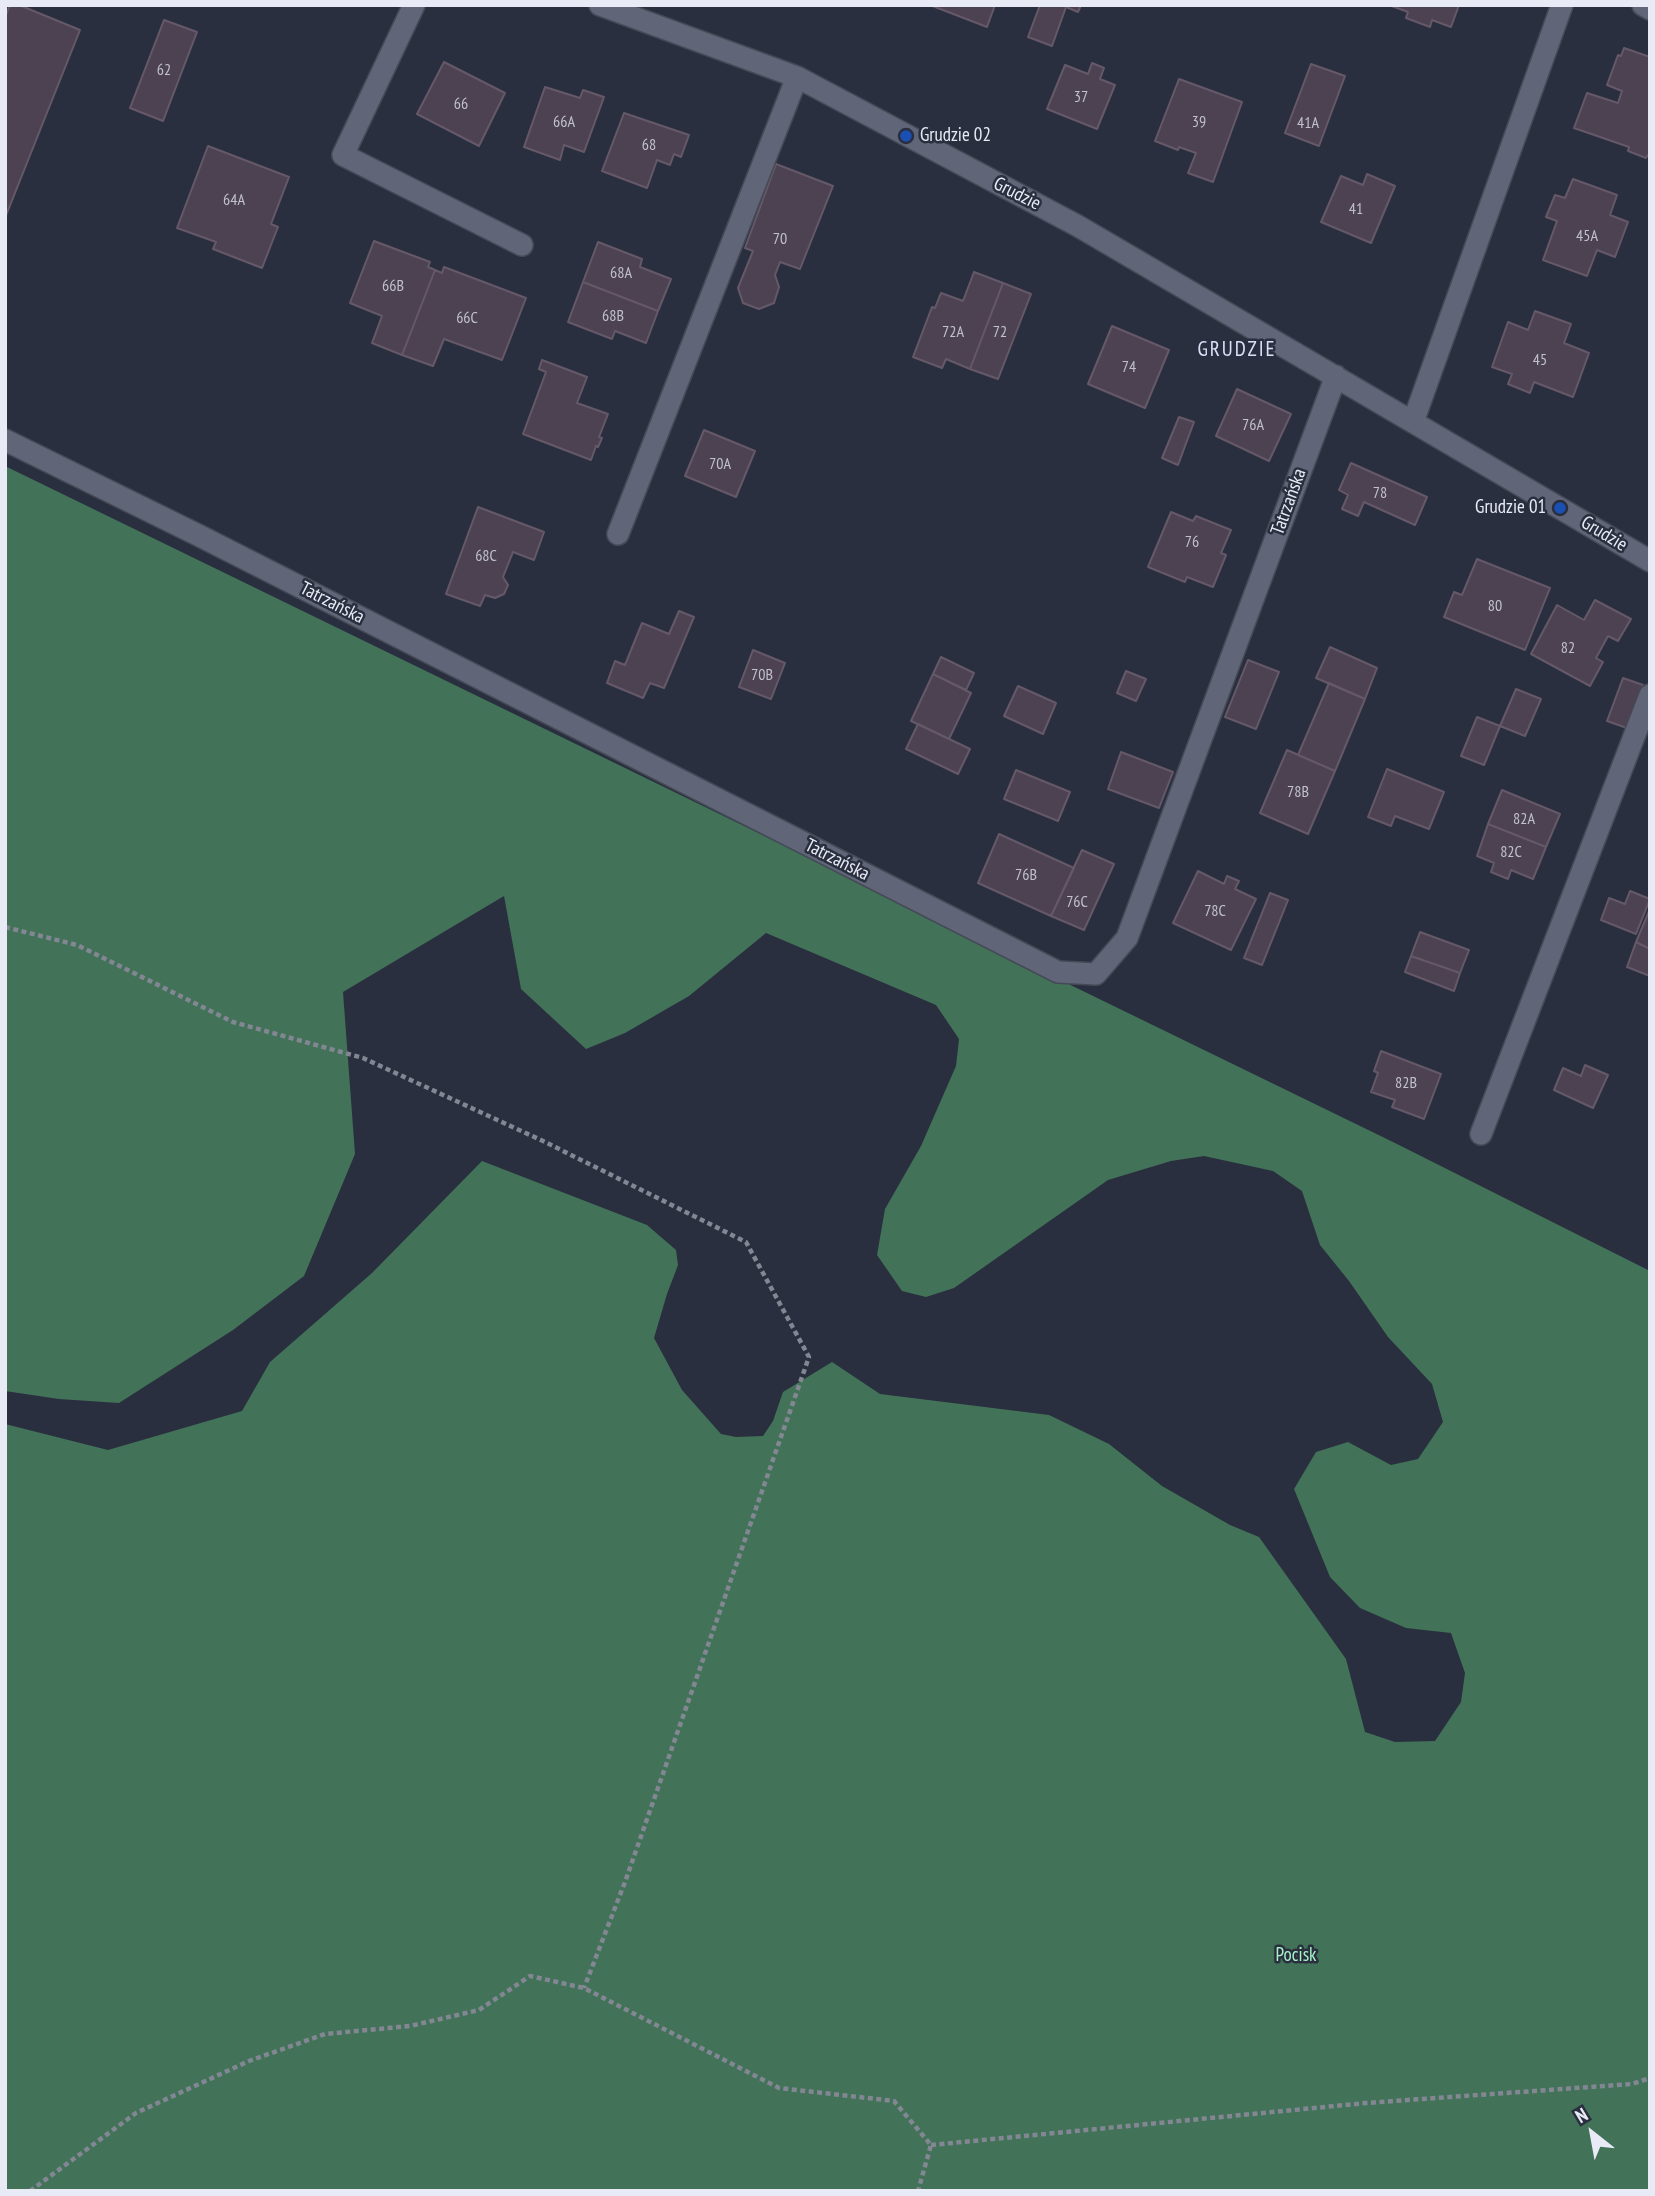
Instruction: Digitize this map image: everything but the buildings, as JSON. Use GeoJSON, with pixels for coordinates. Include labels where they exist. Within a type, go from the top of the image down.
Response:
{"type":"FeatureCollection","features":[{"type":"Feature","properties":{"kind":"street"},"geometry":{"type":"LineString","coordinates":[[414,5],[343,155],[522,245]]}},
{"type":"Feature","properties":{"kind":"street","name":"Grudzie"},"geometry":{"type":"LineString","coordinates":[[600,5],[797,77],[1078,226],[1650,561]]}},
{"type":"Feature","properties":{"kind":"street"},"geometry":{"type":"LineString","coordinates":[[1413,422],[1562,5]]}},
{"type":"Feature","properties":{"kind":"street"},"geometry":{"type":"LineString","coordinates":[[1643,5],[1650,9]]}},
{"type":"Feature","properties":{"kind":"street"},"geometry":{"type":"LineString","coordinates":[[618,534],[797,77]]}},
{"type":"Feature","properties":{"kind":"street","name":"Tatrzańska"},"geometry":{"type":"LineString","coordinates":[[5,440],[200,536],[1058,972],[1096,974],[1126,938],[1336,376]]}},
{"type":"Feature","properties":{"kind":"street"},"geometry":{"type":"LineString","coordinates":[[1481,1134],[1650,695]]}},
{"type":"Feature","properties":{"kind":"path"},"geometry":{"type":"LineString","coordinates":[[5,927],[77,945],[233,1022],[363,1058],[543,1142],[746,1242],[803,1346],[809,1357],[625,1882],[584,1988]]}},
{"type":"Feature","properties":{"kind":"path"},"geometry":{"type":"LineString","coordinates":[[30,2191],[136,2113],[248,2061],[325,2034],[410,2026],[479,2010],[530,1976],[584,1988],[779,2088],[894,2101],[931,2145]]}},
{"type":"Feature","properties":{"kind":"path"},"geometry":{"type":"LineString","coordinates":[[931,2145],[1366,2102],[1632,2084],[1650,2078]]}},
{"type":"Feature","properties":{"kind":"path"},"geometry":{"type":"LineString","coordinates":[[918,2191],[931,2145]]}},
{"type":"Feature","properties":{"kind":"green space","name":"Pocisk"},"geometry":{"type":"Polygon","coordinates":[[[5,466],[1395,1143],[1650,1271],[1650,2191],[5,2191],[5,1424],[108,1450],[242,1411],[270,1362],[372,1273],[482,1161],[647,1225],[676,1250],[678,1265],[654,1338],[682,1390],[721,1434],[736,1437],[763,1436],[773,1421],[783,1392],[832,1362],[880,1394],[1049,1415],[1109,1444],[1162,1486],[1230,1525],[1259,1537],[1346,1659],[1365,1732],[1395,1742],[1435,1741],[1461,1702],[1465,1673],[1451,1633],[1406,1628],[1360,1608],[1330,1577],[1294,1489],[1316,1452],[1348,1442],[1391,1465],[1418,1459],[1443,1422],[1432,1384],[1388,1337],[1320,1245],[1302,1191],[1273,1171],[1204,1156],[1171,1161],[1108,1180],[954,1288],[926,1297],[902,1291],[877,1255],[885,1209],[921,1146],[956,1066],[959,1039],[936,1005],[766,933],[689,996],[625,1033],[586,1049],[521,989],[504,896],[343,992],[355,1154],[304,1276],[233,1330],[119,1403],[59,1399],[5,1391],[5,466]]]}},
{"type":"Feature","properties":{"kind":"place","name":"Grudzie 02"},"geometry":{"type":"Point","coordinates":[906,136]}},
{"type":"Feature","properties":{"kind":"place","name":"Grudzie 01"},"geometry":{"type":"Point","coordinates":[1560,508]}},
{"type":"Feature","properties":{"kind":"district","name":"GRUDZIE"},"geometry":{"type":"Point","coordinates":[1237,350]}}]}
